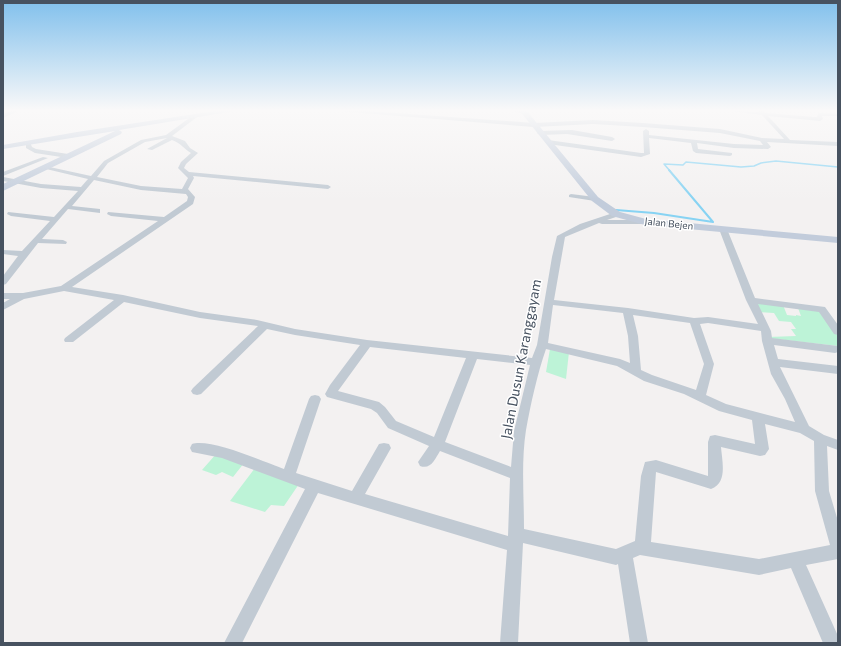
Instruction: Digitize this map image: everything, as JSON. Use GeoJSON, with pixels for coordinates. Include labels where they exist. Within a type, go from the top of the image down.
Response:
{"type":"FeatureCollection","features":[{"type":"Feature","properties":{"kind":"main road"},"geometry":{"type":"LineString","coordinates":[[3,144],[32,140]]}},
{"type":"Feature","properties":{"kind":"main road"},"geometry":{"type":"LineString","coordinates":[[3,148],[44,140]]}},
{"type":"Feature","properties":{"kind":"main road"},"geometry":{"type":"LineString","coordinates":[[3,188],[45,168],[95,140]]}},
{"type":"Feature","properties":{"kind":"main road","name":"Jalan Bejen"},"geometry":{"type":"LineString","coordinates":[[548,142],[595,199],[616,214],[645,222],[723,228],[838,240]]}},
{"type":"Feature","properties":{"kind":"street"},"geometry":{"type":"LineString","coordinates":[[3,282],[24,254],[38,241],[55,219],[84,189],[106,162],[130,147],[145,140]]}},
{"type":"Feature","properties":{"kind":"street"},"geometry":{"type":"LineString","coordinates":[[150,149],[165,140]]}},
{"type":"Feature","properties":{"kind":"street"},"geometry":{"type":"LineString","coordinates":[[64,288],[190,202],[192,197],[185,189],[191,178],[181,169],[181,166],[193,156],[194,152],[188,149],[183,142],[178,140]]}},
{"type":"Feature","properties":{"kind":"street"},"geometry":{"type":"LineString","coordinates":[[609,151],[612,140]]}},
{"type":"Feature","properties":{"kind":"street"},"geometry":{"type":"LineString","coordinates":[[548,142],[572,144],[609,151],[647,154],[646,140]]}},
{"type":"Feature","properties":{"kind":"street"},"geometry":{"type":"LineString","coordinates":[[685,140],[724,145],[768,147],[762,140]]}},
{"type":"Feature","properties":{"kind":"street"},"geometry":{"type":"LineString","coordinates":[[764,140],[838,144]]}},
{"type":"Feature","properties":{"kind":"street"},"geometry":{"type":"LineString","coordinates":[[693,141],[696,151],[730,154]]}},
{"type":"Feature","properties":{"kind":"street"},"geometry":{"type":"LineString","coordinates":[[28,143],[29,148],[35,151],[68,156]]}},
{"type":"Feature","properties":{"kind":"street"},"geometry":{"type":"LineString","coordinates":[[724,145],[735,162]]}},
{"type":"Feature","properties":{"kind":"street"},"geometry":{"type":"LineString","coordinates":[[3,174],[45,158]]}},
{"type":"Feature","properties":{"kind":"street"},"geometry":{"type":"LineString","coordinates":[[45,168],[141,188],[188,192]]}},
{"type":"Feature","properties":{"kind":"street"},"geometry":{"type":"LineString","coordinates":[[187,174],[328,187]]}},
{"type":"Feature","properties":{"kind":"street"},"geometry":{"type":"LineString","coordinates":[[3,179],[52,187],[84,189]]}},
{"type":"Feature","properties":{"kind":"street"},"geometry":{"type":"LineString","coordinates":[[572,196],[595,199]]}},
{"type":"Feature","properties":{"kind":"street"},"geometry":{"type":"LineString","coordinates":[[66,207],[97,211]]}},
{"type":"Feature","properties":{"kind":"street"},"geometry":{"type":"LineString","coordinates":[[11,214],[55,219]]}},
{"type":"Feature","properties":{"kind":"street"},"geometry":{"type":"LineString","coordinates":[[111,214],[165,219]]}},
{"type":"Feature","properties":{"kind":"street","name":"Jalan Dusun Karanggayam"},"geometry":{"type":"LineString","coordinates":[[509,643],[516,540],[517,475],[520,431],[536,362],[542,344],[561,236],[616,214]]}},
{"type":"Feature","properties":{"kind":"street","name":"Jalan Dusun Karanggayam"},"geometry":{"type":"LineString","coordinates":[[594,222],[645,222]]}},
{"type":"Feature","properties":{"kind":"street"},"geometry":{"type":"LineString","coordinates":[[723,228],[751,300],[767,336],[773,362],[804,428]]}},
{"type":"Feature","properties":{"kind":"street"},"geometry":{"type":"LineString","coordinates":[[38,241],[62,242]]}},
{"type":"Feature","properties":{"kind":"street"},"geometry":{"type":"LineString","coordinates":[[3,252],[24,254]]}},
{"type":"Feature","properties":{"kind":"street"},"geometry":{"type":"LineString","coordinates":[[3,296],[23,296],[64,288],[123,298],[200,315],[265,325],[295,332],[367,343],[536,362]]}},
{"type":"Feature","properties":{"kind":"street"},"geometry":{"type":"LineString","coordinates":[[3,307],[23,296]]}},
{"type":"Feature","properties":{"kind":"street"},"geometry":{"type":"LineString","coordinates":[[69,340],[123,298]]}},
{"type":"Feature","properties":{"kind":"street"},"geometry":{"type":"LineString","coordinates":[[751,300],[822,310],[838,332]]}},
{"type":"Feature","properties":{"kind":"street"},"geometry":{"type":"LineString","coordinates":[[549,302],[628,311],[694,321],[708,320],[764,328]]}},
{"type":"Feature","properties":{"kind":"street"},"geometry":{"type":"LineString","coordinates":[[628,311],[633,336],[636,371]]}},
{"type":"Feature","properties":{"kind":"street"},"geometry":{"type":"LineString","coordinates":[[694,321],[709,364],[709,369],[706,374],[700,396]]}},
{"type":"Feature","properties":{"kind":"street"},"geometry":{"type":"LineString","coordinates":[[197,391],[265,325]]}},
{"type":"Feature","properties":{"kind":"street"},"geometry":{"type":"LineString","coordinates":[[767,341],[835,349]]}},
{"type":"Feature","properties":{"kind":"street"},"geometry":{"type":"LineString","coordinates":[[367,343],[331,394],[375,405],[382,410],[391,424],[468,458],[517,475]]}},
{"type":"Feature","properties":{"kind":"street"},"geometry":{"type":"LineString","coordinates":[[542,344],[620,363],[648,378],[688,390],[723,408],[804,428],[820,439],[838,445]]}},
{"type":"Feature","properties":{"kind":"street"},"geometry":{"type":"LineString","coordinates":[[425,462],[438,444],[473,355]]}},
{"type":"Feature","properties":{"kind":"street"},"geometry":{"type":"LineString","coordinates":[[773,362],[838,370]]}},
{"type":"Feature","properties":{"kind":"street"},"geometry":{"type":"LineString","coordinates":[[288,476],[314,399]]}},
{"type":"Feature","properties":{"kind":"street"},"geometry":{"type":"LineString","coordinates":[[639,643],[633,552],[643,542],[650,466],[656,466],[711,483],[716,477],[715,440],[760,451],[762,449],[758,416]]}},
{"type":"Feature","properties":{"kind":"street"},"geometry":{"type":"LineString","coordinates":[[820,439],[822,491],[838,546]]}},
{"type":"Feature","properties":{"kind":"street"},"geometry":{"type":"LineString","coordinates":[[197,448],[223,453],[314,486],[355,498],[516,540],[616,557],[633,552],[759,567],[838,551]]}},
{"type":"Feature","properties":{"kind":"street"},"geometry":{"type":"LineString","coordinates":[[355,498],[384,448]]}},
{"type":"Feature","properties":{"kind":"street"},"geometry":{"type":"LineString","coordinates":[[233,643],[314,486]]}},
{"type":"Feature","properties":{"kind":"street"},"geometry":{"type":"LineString","coordinates":[[794,559],[832,643]]}},
{"type":"Feature","properties":{"kind":"green space"},"geometry":{"type":"Polygon","coordinates":[[[754,302],[783,305],[787,315],[801,316],[798,308],[821,310],[838,334],[838,346],[768,338],[796,336],[791,329],[796,329],[791,322],[779,321],[774,313],[757,312],[754,302]]]}},
{"type":"Feature","properties":{"kind":"green space"},"geometry":{"type":"Polygon","coordinates":[[[550,349],[569,352],[566,379],[546,372],[550,349]]]}},
{"type":"Feature","properties":{"kind":"green space"},"geometry":{"type":"Polygon","coordinates":[[[217,453],[244,463],[233,477],[222,472],[216,475],[202,470],[217,453]]]}},
{"type":"Feature","properties":{"kind":"green space"},"geometry":{"type":"Polygon","coordinates":[[[255,468],[299,484],[284,506],[271,505],[265,512],[230,501],[255,468]]]}},
{"type":"Feature","properties":{"kind":"waterway"},"geometry":{"type":"LineString","coordinates":[[670,171],[664,164],[683,165],[686,162],[741,167],[754,166],[761,163],[776,161],[838,167]]}},
{"type":"Feature","properties":{"kind":"waterway"},"geometry":{"type":"LineString","coordinates":[[616,210],[654,213],[713,222],[669,170]]}}]}
